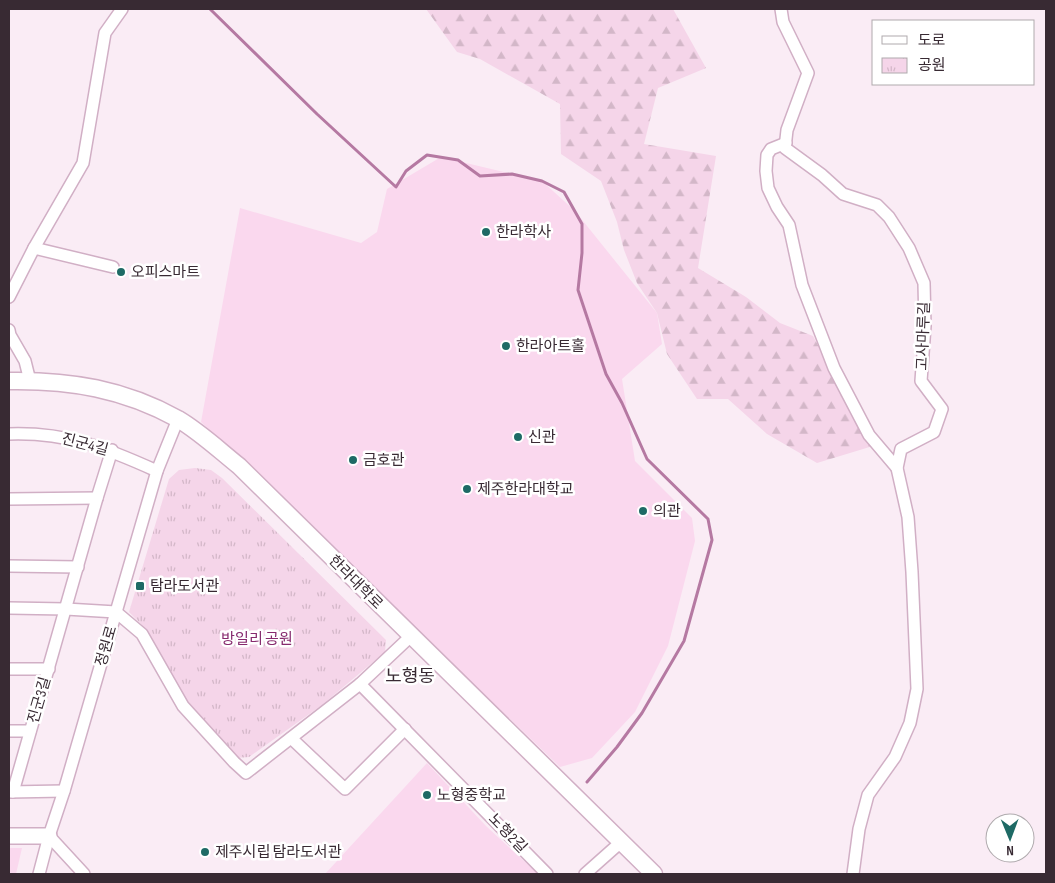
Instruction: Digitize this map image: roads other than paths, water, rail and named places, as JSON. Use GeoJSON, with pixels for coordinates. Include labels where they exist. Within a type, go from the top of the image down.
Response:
{"type":"FeatureCollection","features":[{"type":"Feature","properties":{"kind":"main road","name":"한라대학로"},"geometry":{"type":"LineString","coordinates":[[9,381],[83,385],[120,393],[178,419],[204,437],[238,466],[654,874]]}},
{"type":"Feature","properties":{"kind":"street"},"geometry":{"type":"LineString","coordinates":[[9,297],[34,248],[83,164],[105,33],[122,9]]}},
{"type":"Feature","properties":{"kind":"street"},"geometry":{"type":"LineString","coordinates":[[781,9],[783,22],[808,72],[787,130],[786,143],[771,149],[767,155],[768,188],[776,207],[789,225],[802,284],[834,368],[869,435],[897,468],[908,517],[917,689],[910,722],[895,757],[868,795],[859,829],[853,874]]}},
{"type":"Feature","properties":{"kind":"street","name":"고사마루길"},"geometry":{"type":"LineString","coordinates":[[786,143],[785,148],[822,175],[843,194],[877,205],[889,217],[909,248],[921,274],[924,283],[925,300],[921,381],[942,409],[934,432],[901,449],[897,468]]}},
{"type":"Feature","properties":{"kind":"street"},"geometry":{"type":"LineString","coordinates":[[34,248],[113,267]]}},
{"type":"Feature","properties":{"kind":"street"},"geometry":{"type":"LineString","coordinates":[[9,330],[25,361],[30,381]]}},
{"type":"Feature","properties":{"kind":"street","name":"정원로"},"geometry":{"type":"LineString","coordinates":[[39,874],[157,471],[178,419]]}},
{"type":"Feature","properties":{"kind":"street","name":"진군4길"},"geometry":{"type":"LineString","coordinates":[[9,434],[56,436],[80,441],[112,450],[157,471]]}},
{"type":"Feature","properties":{"kind":"street","name":"진군3길"},"geometry":{"type":"LineString","coordinates":[[11,792],[112,450]]}},
{"type":"Feature","properties":{"kind":"street"},"geometry":{"type":"LineString","coordinates":[[9,499],[97,498]]}},
{"type":"Feature","properties":{"kind":"street"},"geometry":{"type":"LineString","coordinates":[[9,566],[78,566]]}},
{"type":"Feature","properties":{"kind":"street"},"geometry":{"type":"LineString","coordinates":[[9,608],[116,612],[142,634],[183,706],[246,773],[360,684],[411,636]]}},
{"type":"Feature","properties":{"kind":"street"},"geometry":{"type":"LineString","coordinates":[[9,669],[48,669]]}},
{"type":"Feature","properties":{"kind":"street","name":"노형2길"},"geometry":{"type":"LineString","coordinates":[[360,684],[548,874]]}},
{"type":"Feature","properties":{"kind":"street"},"geometry":{"type":"LineString","coordinates":[[291,738],[345,789],[405,730]]}},
{"type":"Feature","properties":{"kind":"street"},"geometry":{"type":"LineString","coordinates":[[9,731],[30,731]]}},
{"type":"Feature","properties":{"kind":"street"},"geometry":{"type":"LineString","coordinates":[[11,792],[64,790]]}},
{"type":"Feature","properties":{"kind":"street"},"geometry":{"type":"LineString","coordinates":[[9,836],[49,836],[84,874]]}},
{"type":"Feature","properties":{"kind":"street"},"geometry":{"type":"LineString","coordinates":[[585,874],[620,842]]}},
{"type":"Feature","properties":{"kind":"waterway"},"geometry":{"type":"LineString","coordinates":[[210,9],[317,114],[396,187],[406,171],[427,155],[458,160],[480,176],[512,174],[542,181],[564,192],[582,224],[582,253],[578,290],[606,374],[622,403],[647,459],[708,519],[712,540],[684,641],[642,713],[617,747],[587,782]]}},
{"type":"Feature","properties":{"kind":"place","name":"한라학사"},"geometry":{"type":"Point","coordinates":[486,232]}},
{"type":"Feature","properties":{"kind":"place","name":"오피스마트"},"geometry":{"type":"Point","coordinates":[121,272]}},
{"type":"Feature","properties":{"kind":"place","name":"한라아트홀"},"geometry":{"type":"Point","coordinates":[506,346]}},
{"type":"Feature","properties":{"kind":"place","name":"신관"},"geometry":{"type":"Point","coordinates":[518,437]}},
{"type":"Feature","properties":{"kind":"place","name":"금호관"},"geometry":{"type":"Point","coordinates":[353,460]}},
{"type":"Feature","properties":{"kind":"place","name":"제주한라대학교"},"geometry":{"type":"Point","coordinates":[467,489]}},
{"type":"Feature","properties":{"kind":"place","name":"의관"},"geometry":{"type":"Point","coordinates":[643,511]}},
{"type":"Feature","properties":{"kind":"place","name":"탐라도서관"},"geometry":{"type":"Point","coordinates":[140,586]}},
{"type":"Feature","properties":{"kind":"place","name":"노형중학교"},"geometry":{"type":"Point","coordinates":[427,795]}},
{"type":"Feature","properties":{"kind":"place","name":"제주시립 탐라도서관"},"geometry":{"type":"Point","coordinates":[205,852]}},
{"type":"Feature","properties":{"kind":"district","name":"노형동"},"geometry":{"type":"Point","coordinates":[410,676]}},
{"type":"Feature","properties":{"kind":"park label","name":"방일리 공원"},"geometry":{"type":"Point","coordinates":[257,639]}}]}
